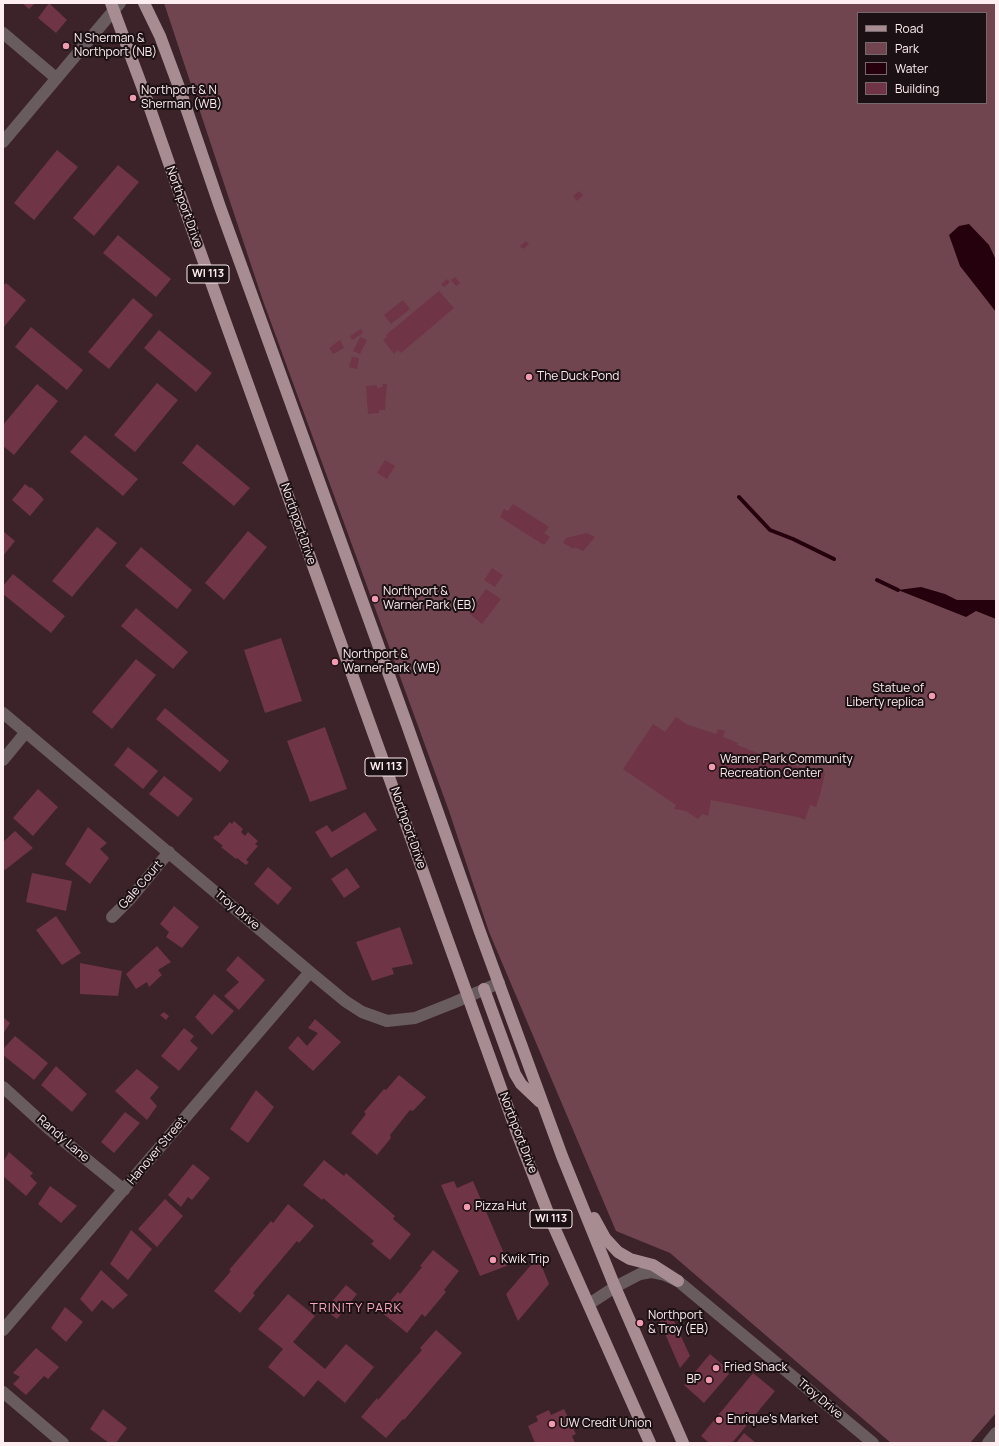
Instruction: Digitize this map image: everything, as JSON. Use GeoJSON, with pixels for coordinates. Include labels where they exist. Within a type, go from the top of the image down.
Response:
{"type":"FeatureCollection","features":[{"type":"Feature","properties":{"kind":"main road","name":"WI 113"},"geometry":{"type":"LineString","coordinates":[[144,3],[160,36],[180,90],[220,207],[542,1104],[615,1287],[683,1443]]}},
{"type":"Feature","properties":{"kind":"main road","name":"Northport Drive"},"geometry":{"type":"LineString","coordinates":[[115,5],[188,218],[517,1133],[550,1218],[650,1443]]}},
{"type":"Feature","properties":{"kind":"main road"},"geometry":{"type":"LineString","coordinates":[[484,989],[515,1074],[522,1084],[542,1104]]}},
{"type":"Feature","properties":{"kind":"main road"},"geometry":{"type":"LineString","coordinates":[[562,1156],[600,1230],[612,1246],[630,1259],[653,1265],[678,1281]]}},
{"type":"Feature","properties":{"kind":"street"},"geometry":{"type":"LineString","coordinates":[[3,142],[115,5]]}},
{"type":"Feature","properties":{"kind":"street"},"geometry":{"type":"LineString","coordinates":[[3,33],[56,78]]}},
{"type":"Feature","properties":{"kind":"street","name":"Troy Drive"},"geometry":{"type":"LineString","coordinates":[[3,713],[310,972],[345,1001],[362,1012],[387,1021],[414,1018],[499,983]]}},
{"type":"Feature","properties":{"kind":"street"},"geometry":{"type":"LineString","coordinates":[[3,760],[26,732]]}},
{"type":"Feature","properties":{"kind":"street","name":"Gale Court"},"geometry":{"type":"LineString","coordinates":[[112,917],[130,899],[169,852]]}},
{"type":"Feature","properties":{"kind":"street","name":"Hanover Street"},"geometry":{"type":"LineString","coordinates":[[3,1330],[310,972]]}},
{"type":"Feature","properties":{"kind":"street","name":"Randy Lane"},"geometry":{"type":"LineString","coordinates":[[3,1087],[48,1128],[124,1190]]}},
{"type":"Feature","properties":{"kind":"street","name":"Troy Drive"},"geometry":{"type":"LineString","coordinates":[[589,1304],[630,1278],[640,1274],[651,1272],[665,1275],[678,1281],[873,1443]]}},
{"type":"Feature","properties":{"kind":"street"},"geometry":{"type":"LineString","coordinates":[[3,1392],[63,1443]]}},
{"type":"Feature","properties":{"kind":"street"},"geometry":{"type":"LineString","coordinates":[[988,1443],[996,1434]]}},
{"type":"Feature","properties":{"kind":"green space"},"geometry":{"type":"Polygon","coordinates":[[[164,3],[996,3],[996,1413],[970,1443],[891,1443],[670,1253],[616,1231],[489,932],[449,811],[262,298],[164,3]]]}},
{"type":"Feature","properties":{"kind":"water"},"geometry":{"type":"Polygon","coordinates":[[[969,224],[989,245],[996,260],[996,312],[960,266],[949,235],[959,226],[969,224]]]}},
{"type":"Feature","properties":{"kind":"water"},"geometry":{"type":"Polygon","coordinates":[[[921,587],[945,594],[957,600],[996,600],[996,619],[976,611],[966,617],[898,590],[921,587]]]}},
{"type":"Feature","properties":{"kind":"building"},"geometry":{"type":"Polygon","coordinates":[[[22,3],[35,3],[29,9],[22,3]]]}},
{"type":"Feature","properties":{"kind":"building"},"geometry":{"type":"Polygon","coordinates":[[[49,3],[67,20],[56,33],[38,18],[49,3]]]}},
{"type":"Feature","properties":{"kind":"building"},"geometry":{"type":"Polygon","coordinates":[[[57,150],[78,167],[34,220],[14,203],[57,150]]]}},
{"type":"Feature","properties":{"kind":"building"},"geometry":{"type":"Polygon","coordinates":[[[118,165],[139,182],[94,236],[73,218],[118,165]]]}},
{"type":"Feature","properties":{"kind":"building"},"geometry":{"type":"Polygon","coordinates":[[[579,191],[583,195],[577,201],[573,196],[579,191]]]}},
{"type":"Feature","properties":{"kind":"building"},"geometry":{"type":"Polygon","coordinates":[[[118,235],[171,279],[156,297],[103,253],[118,235]]]}},
{"type":"Feature","properties":{"kind":"building"},"geometry":{"type":"Polygon","coordinates":[[[526,241],[529,244],[523,249],[520,246],[526,241]]]}},
{"type":"Feature","properties":{"kind":"building"},"geometry":{"type":"Polygon","coordinates":[[[455,277],[460,283],[456,286],[451,280],[455,277]]]}},
{"type":"Feature","properties":{"kind":"building"},"geometry":{"type":"Polygon","coordinates":[[[447,279],[450,282],[444,287],[441,284],[447,279]]]}},
{"type":"Feature","properties":{"kind":"building"},"geometry":{"type":"Polygon","coordinates":[[[6,283],[26,300],[3,328],[3,286],[6,283]]]}},
{"type":"Feature","properties":{"kind":"building"},"geometry":{"type":"Polygon","coordinates":[[[439,291],[454,308],[401,353],[398,350],[394,354],[383,340],[387,337],[386,335],[439,291]]]}},
{"type":"Feature","properties":{"kind":"building"},"geometry":{"type":"Polygon","coordinates":[[[133,298],[153,315],[109,369],[88,352],[133,298]]]}},
{"type":"Feature","properties":{"kind":"building"},"geometry":{"type":"Polygon","coordinates":[[[403,300],[410,309],[391,324],[384,315],[403,300]]]}},
{"type":"Feature","properties":{"kind":"building"},"geometry":{"type":"Polygon","coordinates":[[[31,327],[83,370],[67,390],[15,347],[31,327]]]}},
{"type":"Feature","properties":{"kind":"building"},"geometry":{"type":"Polygon","coordinates":[[[361,329],[363,333],[352,340],[350,336],[361,329]]]}},
{"type":"Feature","properties":{"kind":"building"},"geometry":{"type":"Polygon","coordinates":[[[159,330],[212,373],[196,392],[144,348],[159,330]]]}},
{"type":"Feature","properties":{"kind":"building"},"geometry":{"type":"Polygon","coordinates":[[[360,337],[367,340],[360,354],[353,351],[360,337]]]}},
{"type":"Feature","properties":{"kind":"building"},"geometry":{"type":"Polygon","coordinates":[[[340,340],[344,348],[333,354],[329,348],[340,340]]]}},
{"type":"Feature","properties":{"kind":"building"},"geometry":{"type":"Polygon","coordinates":[[[352,357],[359,358],[357,369],[349,367],[352,357]]]}},
{"type":"Feature","properties":{"kind":"building"},"geometry":{"type":"Polygon","coordinates":[[[157,383],[178,400],[135,452],[114,435],[157,383]]]}},
{"type":"Feature","properties":{"kind":"building"},"geometry":{"type":"Polygon","coordinates":[[[37,384],[58,401],[14,455],[3,446],[3,425],[37,384]]]}},
{"type":"Feature","properties":{"kind":"building"},"geometry":{"type":"Polygon","coordinates":[[[382,384],[387,384],[385,410],[379,410],[379,413],[368,414],[366,386],[377,385],[377,388],[383,387],[382,384]]]}},
{"type":"Feature","properties":{"kind":"building"},"geometry":{"type":"Polygon","coordinates":[[[85,435],[138,479],[123,496],[70,452],[85,435]]]}},
{"type":"Feature","properties":{"kind":"building"},"geometry":{"type":"Polygon","coordinates":[[[197,444],[250,488],[234,506],[182,463],[197,444]]]}},
{"type":"Feature","properties":{"kind":"building"},"geometry":{"type":"Polygon","coordinates":[[[385,460],[395,466],[387,479],[377,473],[385,460]]]}},
{"type":"Feature","properties":{"kind":"building"},"geometry":{"type":"Polygon","coordinates":[[[25,484],[30,488],[31,487],[44,499],[30,516],[12,500],[25,484]]]}},
{"type":"Feature","properties":{"kind":"building"},"geometry":{"type":"Polygon","coordinates":[[[513,504],[549,527],[544,533],[550,537],[544,545],[500,517],[504,509],[508,511],[513,504]]]}},
{"type":"Feature","properties":{"kind":"building"},"geometry":{"type":"Polygon","coordinates":[[[97,527],[117,543],[72,597],[52,581],[97,527]]]}},
{"type":"Feature","properties":{"kind":"building"},"geometry":{"type":"Polygon","coordinates":[[[3,531],[15,541],[3,556],[3,531]]]}},
{"type":"Feature","properties":{"kind":"building"},"geometry":{"type":"Polygon","coordinates":[[[248,531],[267,547],[224,600],[205,583],[248,531]]]}},
{"type":"Feature","properties":{"kind":"building"},"geometry":{"type":"Polygon","coordinates":[[[587,533],[595,537],[583,551],[575,547],[574,549],[563,543],[566,538],[587,533]]]}},
{"type":"Feature","properties":{"kind":"building"},"geometry":{"type":"Polygon","coordinates":[[[141,547],[192,590],[177,609],[125,566],[141,547]]]}},
{"type":"Feature","properties":{"kind":"building"},"geometry":{"type":"Polygon","coordinates":[[[492,568],[503,575],[495,587],[484,580],[492,568]]]}},
{"type":"Feature","properties":{"kind":"building"},"geometry":{"type":"Polygon","coordinates":[[[13,574],[65,616],[51,633],[3,594],[3,586],[13,574]]]}},
{"type":"Feature","properties":{"kind":"building"},"geometry":{"type":"Polygon","coordinates":[[[486,589],[501,599],[482,624],[469,613],[486,589]]]}},
{"type":"Feature","properties":{"kind":"building"},"geometry":{"type":"Polygon","coordinates":[[[136,608],[188,652],[173,669],[121,626],[136,608]]]}},
{"type":"Feature","properties":{"kind":"building"},"geometry":{"type":"Polygon","coordinates":[[[281,638],[302,701],[265,713],[244,650],[281,638]]]}},
{"type":"Feature","properties":{"kind":"building"},"geometry":{"type":"Polygon","coordinates":[[[136,659],[156,675],[112,729],[92,712],[136,659]]]}},
{"type":"Feature","properties":{"kind":"building"},"geometry":{"type":"Polygon","coordinates":[[[165,708],[229,761],[220,772],[156,719],[165,708]]]}},
{"type":"Feature","properties":{"kind":"building","name":"Warner Park Community Recreation Center"},"geometry":{"type":"Polygon","coordinates":[[[676,717],[686,724],[716,734],[718,729],[725,731],[723,737],[738,743],[737,745],[765,756],[791,765],[825,773],[816,807],[810,805],[805,820],[798,817],[711,800],[708,816],[702,814],[698,819],[686,811],[674,809],[676,805],[623,769],[653,724],[665,732],[676,717]]]}},
{"type":"Feature","properties":{"kind":"building"},"geometry":{"type":"Polygon","coordinates":[[[325,727],[347,789],[310,802],[287,741],[325,727]]]}},
{"type":"Feature","properties":{"kind":"building"},"geometry":{"type":"Polygon","coordinates":[[[128,747],[158,771],[143,789],[114,765],[128,747]]]}},
{"type":"Feature","properties":{"kind":"building"},"geometry":{"type":"Polygon","coordinates":[[[164,776],[193,799],[178,817],[149,794],[164,776]]]}},
{"type":"Feature","properties":{"kind":"building"},"geometry":{"type":"Polygon","coordinates":[[[38,789],[58,807],[33,836],[13,818],[38,789]]]}},
{"type":"Feature","properties":{"kind":"building"},"geometry":{"type":"Polygon","coordinates":[[[365,812],[377,830],[331,858],[315,832],[327,825],[332,832],[365,812]]]}},
{"type":"Feature","properties":{"kind":"building"},"geometry":{"type":"Polygon","coordinates":[[[234,821],[243,829],[241,832],[245,836],[248,832],[258,841],[255,844],[258,846],[246,860],[249,862],[246,865],[221,847],[223,846],[213,838],[216,835],[218,836],[230,822],[232,824],[234,821]]]}},
{"type":"Feature","properties":{"kind":"building"},"geometry":{"type":"Polygon","coordinates":[[[88,827],[107,843],[100,849],[109,858],[90,884],[65,864],[88,827]]]}},
{"type":"Feature","properties":{"kind":"building"},"geometry":{"type":"Polygon","coordinates":[[[15,831],[33,848],[5,870],[3,868],[3,842],[15,831]]]}},
{"type":"Feature","properties":{"kind":"building"},"geometry":{"type":"Polygon","coordinates":[[[268,867],[292,888],[278,905],[254,884],[268,867]]]}},
{"type":"Feature","properties":{"kind":"building"},"geometry":{"type":"Polygon","coordinates":[[[347,868],[360,887],[344,898],[331,879],[347,868]]]}},
{"type":"Feature","properties":{"kind":"building"},"geometry":{"type":"Polygon","coordinates":[[[32,873],[72,881],[66,911],[26,902],[32,873]]]}},
{"type":"Feature","properties":{"kind":"building"},"geometry":{"type":"Polygon","coordinates":[[[174,906],[199,927],[182,948],[166,937],[169,932],[160,924],[174,906]]]}},
{"type":"Feature","properties":{"kind":"building"},"geometry":{"type":"Polygon","coordinates":[[[56,916],[81,953],[62,965],[36,930],[56,916]]]}},
{"type":"Feature","properties":{"kind":"building"},"geometry":{"type":"Polygon","coordinates":[[[400,927],[413,964],[392,968],[394,974],[372,981],[356,942],[400,927]]]}},
{"type":"Feature","properties":{"kind":"building"},"geometry":{"type":"Polygon","coordinates":[[[157,946],[171,962],[158,970],[162,975],[149,987],[147,982],[136,989],[126,974],[157,946]]]}},
{"type":"Feature","properties":{"kind":"building"},"geometry":{"type":"Polygon","coordinates":[[[238,956],[265,980],[239,1010],[224,996],[239,982],[226,970],[238,956]]]}},
{"type":"Feature","properties":{"kind":"building"},"geometry":{"type":"Polygon","coordinates":[[[80,963],[122,971],[118,996],[80,994],[80,963]]]}},
{"type":"Feature","properties":{"kind":"building"},"geometry":{"type":"Polygon","coordinates":[[[214,994],[234,1011],[212,1035],[195,1017],[214,994]]]}},
{"type":"Feature","properties":{"kind":"building"},"geometry":{"type":"Polygon","coordinates":[[[164,1012],[169,1016],[166,1020],[160,1015],[164,1012]]]}},
{"type":"Feature","properties":{"kind":"building"},"geometry":{"type":"Polygon","coordinates":[[[3,1017],[10,1023],[3,1034],[3,1017]]]}},
{"type":"Feature","properties":{"kind":"building"},"geometry":{"type":"Polygon","coordinates":[[[315,1019],[341,1042],[313,1071],[288,1048],[298,1036],[307,1046],[318,1033],[308,1028],[315,1019]]]}},
{"type":"Feature","properties":{"kind":"building"},"geometry":{"type":"Polygon","coordinates":[[[184,1028],[194,1036],[190,1041],[198,1048],[179,1071],[161,1056],[184,1028]]]}},
{"type":"Feature","properties":{"kind":"building"},"geometry":{"type":"Polygon","coordinates":[[[15,1036],[48,1063],[34,1080],[3,1055],[3,1049],[15,1036]]]}},
{"type":"Feature","properties":{"kind":"building"},"geometry":{"type":"Polygon","coordinates":[[[56,1066],[87,1094],[72,1112],[41,1085],[56,1066]]]}},
{"type":"Feature","properties":{"kind":"building"},"geometry":{"type":"Polygon","coordinates":[[[137,1069],[159,1087],[150,1098],[157,1106],[147,1120],[115,1091],[137,1069]]]}},
{"type":"Feature","properties":{"kind":"building"},"geometry":{"type":"Polygon","coordinates":[[[399,1075],[426,1097],[413,1111],[410,1110],[390,1135],[391,1138],[377,1155],[351,1133],[366,1114],[364,1112],[384,1089],[386,1090],[399,1075]]]}},
{"type":"Feature","properties":{"kind":"building"},"geometry":{"type":"Polygon","coordinates":[[[256,1090],[274,1107],[248,1143],[230,1129],[256,1090]]]}},
{"type":"Feature","properties":{"kind":"building"},"geometry":{"type":"Polygon","coordinates":[[[125,1112],[140,1123],[114,1153],[101,1142],[125,1112]]]}},
{"type":"Feature","properties":{"kind":"building"},"geometry":{"type":"Polygon","coordinates":[[[9,1152],[33,1173],[30,1176],[37,1183],[26,1196],[3,1176],[3,1162],[9,1152]]]}},
{"type":"Feature","properties":{"kind":"building"},"geometry":{"type":"Polygon","coordinates":[[[324,1160],[344,1176],[346,1173],[395,1216],[393,1219],[411,1234],[390,1260],[371,1244],[374,1241],[323,1198],[322,1200],[303,1185],[324,1160]]]}},
{"type":"Feature","properties":{"kind":"building"},"geometry":{"type":"Polygon","coordinates":[[[193,1164],[210,1178],[192,1200],[188,1197],[181,1207],[168,1195],[193,1164]]]}},
{"type":"Feature","properties":{"kind":"building"},"geometry":{"type":"Polygon","coordinates":[[[454,1181],[457,1188],[473,1181],[509,1265],[480,1276],[441,1185],[454,1181]]]}},
{"type":"Feature","properties":{"kind":"building"},"geometry":{"type":"Polygon","coordinates":[[[50,1186],[77,1206],[61,1223],[38,1204],[50,1186]]]}},
{"type":"Feature","properties":{"kind":"building"},"geometry":{"type":"Polygon","coordinates":[[[165,1199],[183,1216],[157,1247],[138,1229],[165,1199]]]}},
{"type":"Feature","properties":{"kind":"building"},"geometry":{"type":"Polygon","coordinates":[[[288,1204],[314,1226],[299,1243],[297,1241],[253,1293],[255,1295],[240,1313],[214,1291],[231,1271],[229,1270],[271,1221],[273,1223],[288,1204]]]}},
{"type":"Feature","properties":{"kind":"building"},"geometry":{"type":"Polygon","coordinates":[[[131,1230],[152,1249],[128,1280],[110,1264],[131,1230]]]}},
{"type":"Feature","properties":{"kind":"building"},"geometry":{"type":"Polygon","coordinates":[[[433,1250],[459,1271],[444,1290],[446,1292],[425,1317],[422,1314],[407,1333],[381,1312],[398,1292],[400,1294],[422,1267],[420,1266],[433,1250]]]}},
{"type":"Feature","properties":{"kind":"building","name":"Kwik Trip"},"geometry":{"type":"Polygon","coordinates":[[[538,1257],[549,1284],[518,1321],[506,1294],[538,1257]]]}},
{"type":"Feature","properties":{"kind":"building"},"geometry":{"type":"Polygon","coordinates":[[[101,1270],[128,1295],[113,1309],[102,1300],[92,1312],[80,1299],[101,1270]]]}},
{"type":"Feature","properties":{"kind":"building"},"geometry":{"type":"Polygon","coordinates":[[[346,1285],[357,1294],[337,1319],[325,1310],[346,1285]]]}},
{"type":"Feature","properties":{"kind":"building"},"geometry":{"type":"Polygon","coordinates":[[[288,1294],[315,1316],[293,1342],[325,1369],[346,1344],[374,1367],[345,1403],[318,1380],[304,1397],[268,1367],[283,1349],[258,1329],[288,1294]]]}},
{"type":"Feature","properties":{"kind":"building"},"geometry":{"type":"Polygon","coordinates":[[[65,1307],[83,1322],[66,1342],[51,1328],[65,1307]]]}},
{"type":"Feature","properties":{"kind":"building"},"geometry":{"type":"Polygon","coordinates":[[[669,1310],[690,1356],[680,1368],[659,1320],[669,1310]]]}},
{"type":"Feature","properties":{"kind":"building"},"geometry":{"type":"Polygon","coordinates":[[[436,1330],[462,1353],[404,1420],[403,1419],[386,1438],[361,1417],[422,1350],[420,1348],[436,1330]]]}},
{"type":"Feature","properties":{"kind":"building"},"geometry":{"type":"Polygon","coordinates":[[[36,1348],[59,1367],[48,1379],[44,1376],[26,1395],[13,1384],[20,1377],[13,1373],[36,1348]]]}},
{"type":"Feature","properties":{"kind":"building"},"geometry":{"type":"Polygon","coordinates":[[[710,1354],[724,1366],[723,1368],[729,1374],[704,1403],[684,1385],[710,1354]]]}},
{"type":"Feature","properties":{"kind":"building"},"geometry":{"type":"Polygon","coordinates":[[[753,1373],[775,1391],[732,1443],[709,1443],[701,1436],[753,1373]]]}},
{"type":"Feature","properties":{"kind":"building"},"geometry":{"type":"Polygon","coordinates":[[[103,1409],[127,1428],[116,1443],[109,1443],[90,1429],[103,1409]]]}},
{"type":"Feature","properties":{"kind":"building","name":"UW Credit Union"},"geometry":{"type":"Polygon","coordinates":[[[564,1409],[576,1434],[572,1436],[575,1443],[535,1443],[528,1426],[538,1421],[536,1416],[549,1410],[551,1415],[564,1409]]]}},
{"type":"Feature","properties":{"kind":"building"},"geometry":{"type":"Polygon","coordinates":[[[744,1433],[756,1443],[736,1443],[744,1433]]]}},
{"type":"Feature","properties":{"kind":"waterway"},"geometry":{"type":"LineString","coordinates":[[739,497],[770,530],[793,539],[834,559]]}},
{"type":"Feature","properties":{"kind":"waterway"},"geometry":{"type":"LineString","coordinates":[[877,580],[898,590]]}},
{"type":"Feature","properties":{"kind":"place","name":"N Sherman & Northport (NB)"},"geometry":{"type":"Point","coordinates":[66,46]}},
{"type":"Feature","properties":{"kind":"place","name":"Northport & N Sherman (WB)"},"geometry":{"type":"Point","coordinates":[133,98]}},
{"type":"Feature","properties":{"kind":"place","name":"The Duck Pond"},"geometry":{"type":"Point","coordinates":[529,377]}},
{"type":"Feature","properties":{"kind":"place","name":"Northport & Warner Park (EB)"},"geometry":{"type":"Point","coordinates":[375,599]}},
{"type":"Feature","properties":{"kind":"place","name":"Northport & Warner Park (WB)"},"geometry":{"type":"Point","coordinates":[335,662]}},
{"type":"Feature","properties":{"kind":"place","name":"Statue of Liberty replica"},"geometry":{"type":"Point","coordinates":[932,696]}},
{"type":"Feature","properties":{"kind":"place","name":"Warner Park Community Recreation Center"},"geometry":{"type":"Point","coordinates":[712,767]}},
{"type":"Feature","properties":{"kind":"place","name":"Pizza Hut"},"geometry":{"type":"Point","coordinates":[467,1207]}},
{"type":"Feature","properties":{"kind":"place","name":"Kwik Trip"},"geometry":{"type":"Point","coordinates":[493,1260]}},
{"type":"Feature","properties":{"kind":"place","name":"Northport & Troy (EB)"},"geometry":{"type":"Point","coordinates":[640,1323]}},
{"type":"Feature","properties":{"kind":"place","name":"Fried Shack"},"geometry":{"type":"Point","coordinates":[716,1368]}},
{"type":"Feature","properties":{"kind":"place","name":"BP"},"geometry":{"type":"Point","coordinates":[709,1380]}},
{"type":"Feature","properties":{"kind":"place","name":"Enrique's Market"},"geometry":{"type":"Point","coordinates":[719,1420]}},
{"type":"Feature","properties":{"kind":"place","name":"UW Credit Union"},"geometry":{"type":"Point","coordinates":[552,1424]}},
{"type":"Feature","properties":{"kind":"district","name":"TRINITY PARK"},"geometry":{"type":"Point","coordinates":[356,1308]}}]}
